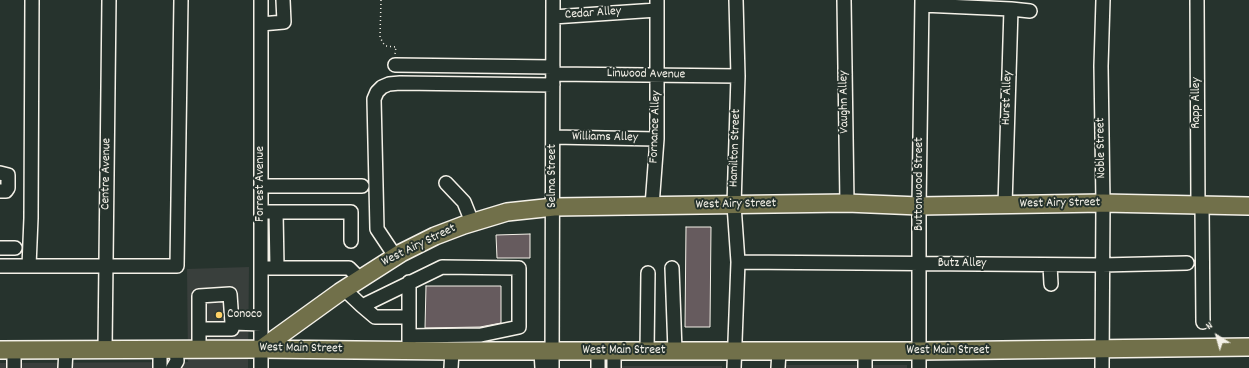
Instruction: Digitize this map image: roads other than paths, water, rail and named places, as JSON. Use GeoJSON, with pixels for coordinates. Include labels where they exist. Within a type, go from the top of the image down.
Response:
{"type":"FeatureCollection","features":[{"type":"Feature","properties":{"kind":"main road","name":"West Airy Street"},"geometry":{"type":"LineString","coordinates":[[261,348],[395,256],[435,236],[472,222],[507,212],[554,207],[847,203],[919,206],[1103,203],[1249,206]]}},
{"type":"Feature","properties":{"kind":"main road","name":"West Main Street"},"geometry":{"type":"LineString","coordinates":[[7,350],[233,349],[409,343],[452,351],[919,351],[1249,348]]}},
{"type":"Feature","properties":{"kind":"street"},"geometry":{"type":"LineString","coordinates":[[28,266],[31,218],[32,0]]}},
{"type":"Feature","properties":{"kind":"street","name":"Centre Avenue"},"geometry":{"type":"LineString","coordinates":[[105,349],[109,0]]}},
{"type":"Feature","properties":{"kind":"street"},"geometry":{"type":"LineString","coordinates":[[0,266],[177,266],[181,0]]}},
{"type":"Feature","properties":{"kind":"street","name":"Forrest Avenue"},"geometry":{"type":"LineString","coordinates":[[261,0],[261,368]]}},
{"type":"Feature","properties":{"kind":"street"},"geometry":{"type":"LineString","coordinates":[[261,24],[284,22],[283,0]]}},
{"type":"Feature","properties":{"kind":"street","name":"Selma Street"},"geometry":{"type":"LineString","coordinates":[[547,351],[554,207],[553,0]]}},
{"type":"Feature","properties":{"kind":"street","name":"Hamilton Street"},"geometry":{"type":"LineString","coordinates":[[734,368],[738,262],[734,204],[738,76],[736,0]]}},
{"type":"Feature","properties":{"kind":"street","name":"Vaughn Alley"},"geometry":{"type":"LineString","coordinates":[[844,0],[847,203]]}},
{"type":"Feature","properties":{"kind":"street","name":"Noble Street"},"geometry":{"type":"LineString","coordinates":[[1102,368],[1103,203],[1101,66],[1103,0]]}},
{"type":"Feature","properties":{"kind":"street","name":"Rapp Alley"},"geometry":{"type":"LineString","coordinates":[[1197,0],[1203,322]]}},
{"type":"Feature","properties":{"kind":"street"},"geometry":{"type":"LineString","coordinates":[[922,3],[1030,11]]}},
{"type":"Feature","properties":{"kind":"street","name":"Buttonwood Street"},"geometry":{"type":"LineString","coordinates":[[919,368],[919,206],[922,3]]}},
{"type":"Feature","properties":{"kind":"street","name":"Cedar Alley"},"geometry":{"type":"LineString","coordinates":[[553,17],[657,5]]}},
{"type":"Feature","properties":{"kind":"street","name":"Fornance Alley"},"geometry":{"type":"LineString","coordinates":[[652,206],[657,139],[657,5]]}},
{"type":"Feature","properties":{"kind":"street","name":"Hurst Alley"},"geometry":{"type":"LineString","coordinates":[[1005,205],[1011,9]]}},
{"type":"Feature","properties":{"kind":"street"},"geometry":{"type":"LineString","coordinates":[[395,65],[553,75]]}},
{"type":"Feature","properties":{"kind":"street"},"geometry":{"type":"LineString","coordinates":[[395,256],[377,229],[376,218],[374,99],[382,87],[389,84],[400,83],[553,75]]}},
{"type":"Feature","properties":{"kind":"street","name":"Linwood Avenue"},"geometry":{"type":"LineString","coordinates":[[553,75],[738,76]]}},
{"type":"Feature","properties":{"kind":"street","name":"Williams Alley"},"geometry":{"type":"LineString","coordinates":[[553,137],[657,139]]}},
{"type":"Feature","properties":{"kind":"street"},"geometry":{"type":"LineString","coordinates":[[0,173],[8,175],[8,188],[6,191],[0,191]]}},
{"type":"Feature","properties":{"kind":"street"},"geometry":{"type":"LineString","coordinates":[[446,183],[464,202],[472,222]]}},
{"type":"Feature","properties":{"kind":"street"},"geometry":{"type":"LineString","coordinates":[[261,186],[362,186]]}},
{"type":"Feature","properties":{"kind":"street"},"geometry":{"type":"LineString","coordinates":[[261,212],[350,212],[351,241]]}},
{"type":"Feature","properties":{"kind":"street"},"geometry":{"type":"LineString","coordinates":[[276,212],[277,267]]}},
{"type":"Feature","properties":{"kind":"street"},"geometry":{"type":"LineString","coordinates":[[0,248],[15,248]]}},
{"type":"Feature","properties":{"kind":"street","name":"Butz Alley"},"geometry":{"type":"LineString","coordinates":[[738,262],[1050,265],[1187,263]]}},
{"type":"Feature","properties":{"kind":"street"},"geometry":{"type":"LineString","coordinates":[[1050,265],[1051,284]]}},
{"type":"Feature","properties":{"kind":"street"},"geometry":{"type":"LineString","coordinates":[[362,306],[409,282],[442,267],[519,268],[519,327],[481,335],[409,343],[409,282]]}},
{"type":"Feature","properties":{"kind":"street"},"geometry":{"type":"LineString","coordinates":[[261,268],[349,268],[360,279]]}},
{"type":"Feature","properties":{"kind":"street"},"geometry":{"type":"LineString","coordinates":[[672,268],[675,351]]}},
{"type":"Feature","properties":{"kind":"street"},"geometry":{"type":"LineString","coordinates":[[646,351],[648,272]]}},
{"type":"Feature","properties":{"kind":"street"},"geometry":{"type":"LineString","coordinates":[[344,290],[375,317],[408,316]]}},
{"type":"Feature","properties":{"kind":"street"},"geometry":{"type":"LineString","coordinates":[[199,349],[199,296],[230,294],[233,349]]}},
{"type":"Feature","properties":{"kind":"street"},"geometry":{"type":"LineString","coordinates":[[199,329],[261,324]]}},
{"type":"Feature","properties":{"kind":"street"},"geometry":{"type":"LineString","coordinates":[[66,349],[66,368]]}},
{"type":"Feature","properties":{"kind":"street"},"geometry":{"type":"LineString","coordinates":[[160,368],[168,349]]}},
{"type":"Feature","properties":{"kind":"street"},"geometry":{"type":"LineString","coordinates":[[168,349],[176,361],[174,368]]}},
{"type":"Feature","properties":{"kind":"street"},"geometry":{"type":"LineString","coordinates":[[7,350],[14,368]]}},
{"type":"Feature","properties":{"kind":"street"},"geometry":{"type":"LineString","coordinates":[[451,368],[452,351]]}},
{"type":"Feature","properties":{"kind":"street"},"geometry":{"type":"LineString","coordinates":[[542,368],[547,351]]}},
{"type":"Feature","properties":{"kind":"street"},"geometry":{"type":"LineString","coordinates":[[547,351],[552,368]]}},
{"type":"Feature","properties":{"kind":"street"},"geometry":{"type":"LineString","coordinates":[[598,368],[606,351]]}},
{"type":"Feature","properties":{"kind":"street"},"geometry":{"type":"LineString","coordinates":[[606,351],[614,368]]}},
{"type":"Feature","properties":{"kind":"street"},"geometry":{"type":"LineString","coordinates":[[778,368],[779,351]]}},
{"type":"Feature","properties":{"kind":"street"},"geometry":{"type":"LineString","coordinates":[[865,351],[865,368]]}},
{"type":"Feature","properties":{"kind":"place","name":"Conoco"},"geometry":{"type":"Point","coordinates":[219,315]}}]}
